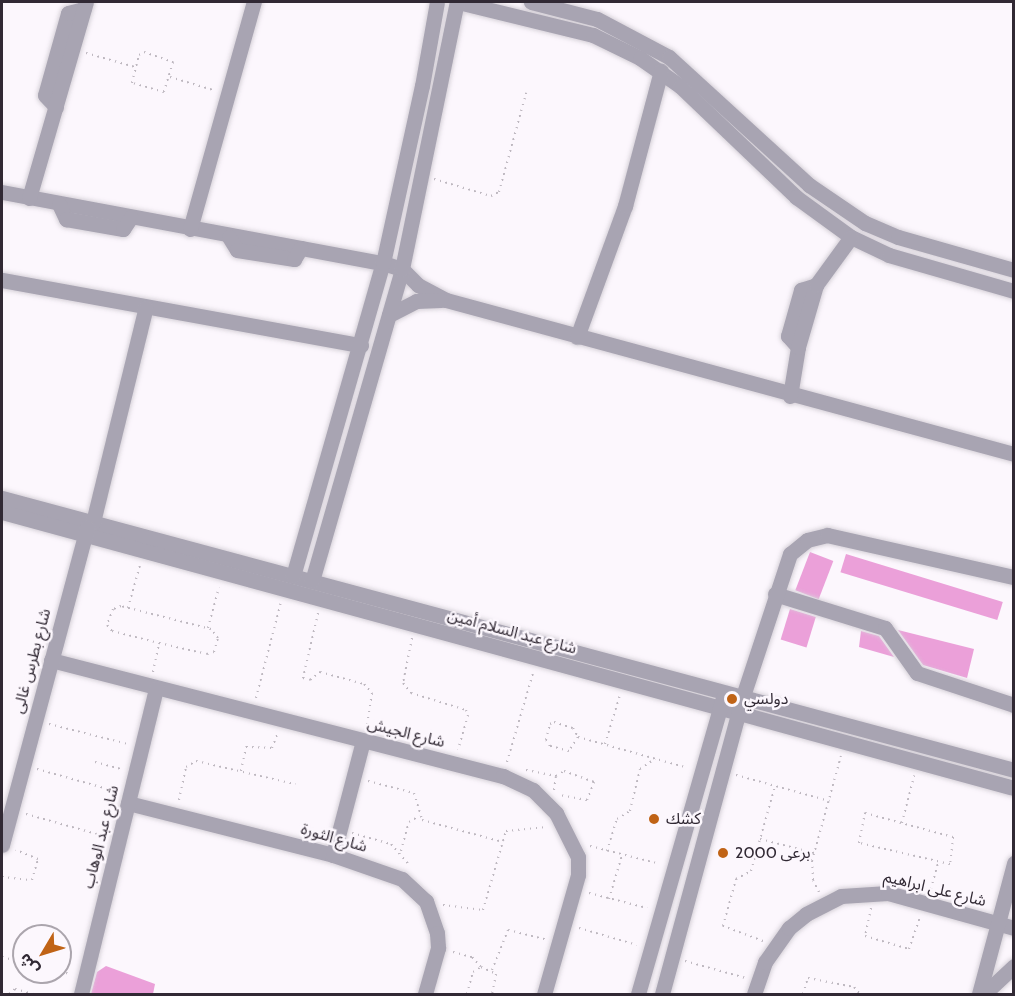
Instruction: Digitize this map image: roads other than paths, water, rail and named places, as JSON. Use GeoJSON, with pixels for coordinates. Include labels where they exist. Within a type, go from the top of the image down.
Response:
{"type":"FeatureCollection","features":[{"type":"Feature","properties":{"kind":"street"},"geometry":{"type":"LineString","coordinates":[[190,229],[254,2]]}},
{"type":"Feature","properties":{"kind":"street"},"geometry":{"type":"LineString","coordinates":[[289,582],[361,345],[383,263],[422,86],[436,2]]}},
{"type":"Feature","properties":{"kind":"street"},"geometry":{"type":"LineString","coordinates":[[312,581],[402,269],[420,174],[458,2],[593,35],[661,70],[796,197],[851,237],[889,255],[1014,291]]}},
{"type":"Feature","properties":{"kind":"street"},"geometry":{"type":"LineString","coordinates":[[531,2],[597,19],[669,57],[808,185],[866,223],[898,237],[1014,270]]}},
{"type":"Feature","properties":{"kind":"street"},"geometry":{"type":"LineString","coordinates":[[29,198],[85,5]]}},
{"type":"Feature","properties":{"kind":"street"},"geometry":{"type":"LineString","coordinates":[[56,107],[45,95],[68,13],[85,5]]}},
{"type":"Feature","properties":{"kind":"street"},"geometry":{"type":"LineString","coordinates":[[577,337],[625,206],[661,70]]}},
{"type":"Feature","properties":{"kind":"street"},"geometry":{"type":"LineString","coordinates":[[2,192],[229,237],[383,263],[402,269],[418,285],[447,300],[790,396],[1014,454]]}},
{"type":"Feature","properties":{"kind":"street"},"geometry":{"type":"LineString","coordinates":[[790,396],[798,347],[816,285],[851,237]]}},
{"type":"Feature","properties":{"kind":"street"},"geometry":{"type":"LineString","coordinates":[[2,280],[361,345]]}},
{"type":"Feature","properties":{"kind":"street"},"geometry":{"type":"LineString","coordinates":[[389,315],[416,301],[447,300]]}},
{"type":"Feature","properties":{"kind":"street","name":"شارع بطرس غالى"},"geometry":{"type":"LineString","coordinates":[[6,847],[6,808],[23,765],[146,307]]}},
{"type":"Feature","properties":{"kind":"street","name":"شارع عبد السلام أمين"},"geometry":{"type":"LineString","coordinates":[[2,498],[89,526],[289,582],[322,599],[1014,788]]}},
{"type":"Feature","properties":{"kind":"street","name":"شارع عبد السلام أمين"},"geometry":{"type":"LineString","coordinates":[[2,512],[89,526],[145,550],[224,572],[289,582],[312,581],[1014,770]]}},
{"type":"Feature","properties":{"kind":"street"},"geometry":{"type":"LineString","coordinates":[[662,994],[743,696],[790,554],[807,540],[827,535],[1014,577]]}},
{"type":"Feature","properties":{"kind":"street"},"geometry":{"type":"LineString","coordinates":[[775,594],[885,628],[917,674],[1014,705]]}},
{"type":"Feature","properties":{"kind":"street","name":"شارع الجيش"},"geometry":{"type":"LineString","coordinates":[[51,660],[502,776],[520,783],[544,801],[566,827],[578,857],[574,889],[544,994]]}},
{"type":"Feature","properties":{"kind":"street","name":"شارع عبد الوهاب"},"geometry":{"type":"LineString","coordinates":[[81,994],[141,748],[153,687]]}},
{"type":"Feature","properties":{"kind":"street"},"geometry":{"type":"LineString","coordinates":[[638,994],[724,692]]}},
{"type":"Feature","properties":{"kind":"street"},"geometry":{"type":"LineString","coordinates":[[333,855],[363,741]]}},
{"type":"Feature","properties":{"kind":"street","name":"شارع الثورة"},"geometry":{"type":"LineString","coordinates":[[129,799],[176,815],[333,855],[385,871],[416,889],[426,901],[433,916],[438,948],[425,994]]}},
{"type":"Feature","properties":{"kind":"street"},"geometry":{"type":"LineString","coordinates":[[979,994],[1014,863]]}},
{"type":"Feature","properties":{"kind":"street","name":"شارع على ابراهيم"},"geometry":{"type":"LineString","coordinates":[[756,988],[775,945],[789,928],[825,902],[876,892],[1014,928]]}},
{"type":"Feature","properties":{"kind":"street"},"geometry":{"type":"LineString","coordinates":[[984,994],[1014,966]]}},
{"type":"Feature","properties":{"kind":"place","name":"دولسي"},"geometry":{"type":"Point","coordinates":[732,699]}},
{"type":"Feature","properties":{"kind":"place","name":"كشك"},"geometry":{"type":"Point","coordinates":[654,819]}},
{"type":"Feature","properties":{"kind":"place","name":"برعى 2000"},"geometry":{"type":"Point","coordinates":[723,853]}}]}
